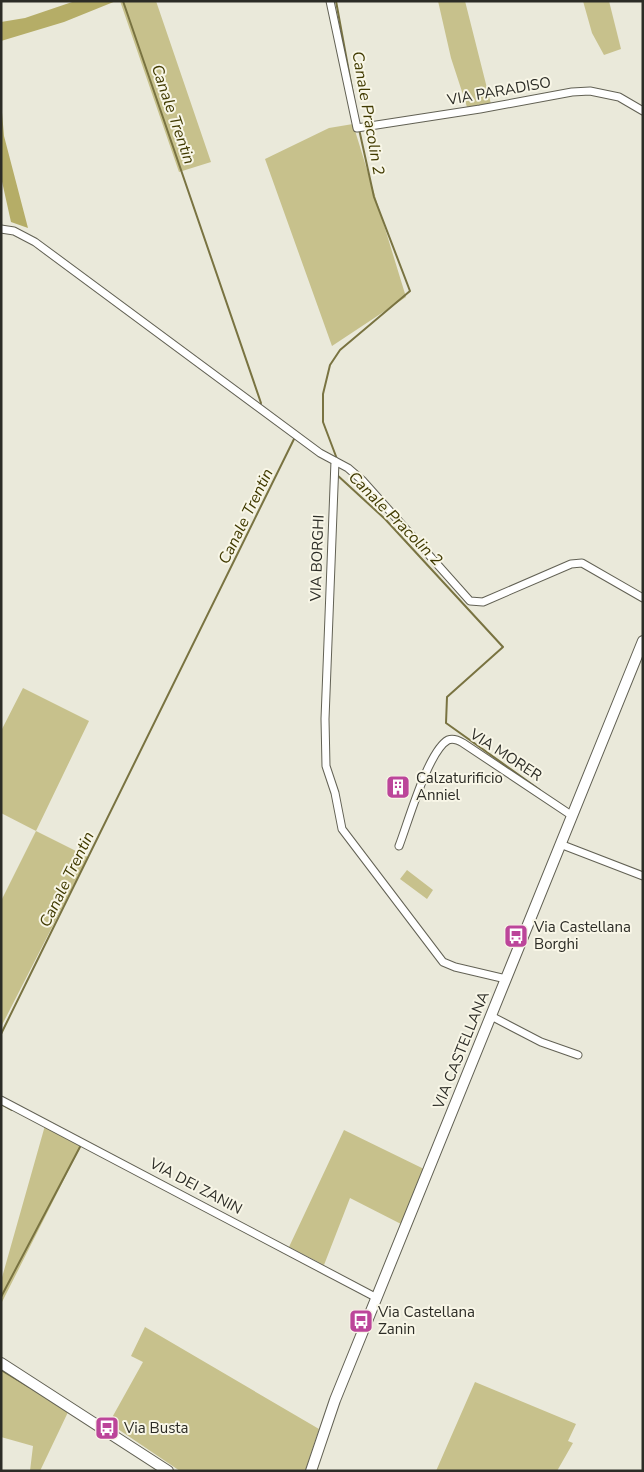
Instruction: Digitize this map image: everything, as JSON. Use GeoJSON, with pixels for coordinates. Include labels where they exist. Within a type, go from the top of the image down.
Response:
{"type":"FeatureCollection","features":[{"type":"Feature","properties":{"kind":"main road","name":"VIA CASTELLANA"},"geometry":{"type":"LineString","coordinates":[[311,1471],[335,1400],[643,641]]}},
{"type":"Feature","properties":{"kind":"main road"},"geometry":{"type":"LineString","coordinates":[[1,1364],[168,1471]]}},
{"type":"Feature","properties":{"kind":"street","name":"VIA PARADISO"},"geometry":{"type":"LineString","coordinates":[[330,1],[356,128],[480,110],[572,92],[590,91],[619,97],[643,111]]}},
{"type":"Feature","properties":{"kind":"street"},"geometry":{"type":"LineString","coordinates":[[1,229],[14,231],[35,242],[320,453],[363,481],[470,601],[484,602],[571,564],[582,563],[643,598]]}},
{"type":"Feature","properties":{"kind":"street","name":"VIA BORGHI"},"geometry":{"type":"LineString","coordinates":[[335,461],[324,751],[342,829],[443,962],[455,967],[506,979]]}},
{"type":"Feature","properties":{"kind":"street","name":"VIA MORER"},"geometry":{"type":"LineString","coordinates":[[399,846],[432,758],[448,740],[456,739],[463,742],[571,815]]}},
{"type":"Feature","properties":{"kind":"street"},"geometry":{"type":"LineString","coordinates":[[560,844],[643,876]]}},
{"type":"Feature","properties":{"kind":"street"},"geometry":{"type":"LineString","coordinates":[[491,1016],[541,1042],[578,1055]]}},
{"type":"Feature","properties":{"kind":"street","name":"VIA DEI ZANIN"},"geometry":{"type":"LineString","coordinates":[[1,1100],[377,1298]]}},
{"type":"Feature","properties":{"kind":"shaded area"},"geometry":{"type":"Polygon","coordinates":[[[75,1],[116,1],[64,22],[1,41],[1,22],[25,18],[75,1]]]}},
{"type":"Feature","properties":{"kind":"shaded area"},"geometry":{"type":"Polygon","coordinates":[[[120,1],[156,1],[211,162],[179,172],[120,1]]]}},
{"type":"Feature","properties":{"kind":"shaded area"},"geometry":{"type":"Polygon","coordinates":[[[438,1],[465,1],[491,104],[467,107],[451,58],[438,1]]]}},
{"type":"Feature","properties":{"kind":"shaded area"},"geometry":{"type":"Polygon","coordinates":[[[583,1],[609,1],[621,49],[604,55],[592,33],[583,1]]]}},
{"type":"Feature","properties":{"kind":"shaded area"},"geometry":{"type":"Polygon","coordinates":[[[1,101],[4,136],[28,228],[11,222],[1,177],[1,101]]]}},
{"type":"Feature","properties":{"kind":"shaded area"},"geometry":{"type":"Polygon","coordinates":[[[353,124],[406,297],[332,346],[265,159],[329,128],[353,124]]]}},
{"type":"Feature","properties":{"kind":"shaded area"},"geometry":{"type":"Polygon","coordinates":[[[23,688],[89,721],[36,831],[1,813],[1,731],[23,688]]]}},
{"type":"Feature","properties":{"kind":"shaded area"},"geometry":{"type":"Polygon","coordinates":[[[36,831],[88,857],[1,1027],[1,901],[36,831]]]}},
{"type":"Feature","properties":{"kind":"shaded area"},"geometry":{"type":"Polygon","coordinates":[[[407,870],[433,890],[427,899],[400,879],[407,870]]]}},
{"type":"Feature","properties":{"kind":"shaded area"},"geometry":{"type":"Polygon","coordinates":[[[46,1122],[83,1142],[2,1302],[1,1281],[46,1122]]]}},
{"type":"Feature","properties":{"kind":"shaded area"},"geometry":{"type":"Polygon","coordinates":[[[344,1130],[424,1169],[401,1224],[350,1198],[324,1265],[289,1247],[344,1130]]]}},
{"type":"Feature","properties":{"kind":"shaded area"},"geometry":{"type":"Polygon","coordinates":[[[145,1327],[319,1429],[305,1471],[180,1471],[109,1423],[143,1362],[131,1356],[145,1327]]]}},
{"type":"Feature","properties":{"kind":"shaded area"},"geometry":{"type":"Polygon","coordinates":[[[1,1366],[69,1410],[40,1471],[30,1471],[33,1446],[1,1437],[1,1366]]]}},
{"type":"Feature","properties":{"kind":"shaded area"},"geometry":{"type":"Polygon","coordinates":[[[475,1382],[576,1424],[568,1441],[573,1443],[557,1471],[436,1471],[475,1382]]]}},
{"type":"Feature","properties":{"kind":"waterway","name":"Canale Trentin"},"geometry":{"type":"LineString","coordinates":[[123,1],[261,403],[260,405]]}},
{"type":"Feature","properties":{"kind":"waterway","name":"Canale Pracolin 2"},"geometry":{"type":"LineString","coordinates":[[336,1],[355,105]]}},
{"type":"Feature","properties":{"kind":"waterway","name":"Canale Pracolin 2"},"geometry":{"type":"LineString","coordinates":[[337,459],[323,422],[323,394],[330,365],[340,350],[410,291],[374,197],[359,129]]}},
{"type":"Feature","properties":{"kind":"waterway","name":"Canale Trentin"},"geometry":{"type":"LineString","coordinates":[[1,1034],[295,437]]}},
{"type":"Feature","properties":{"kind":"waterway","name":"Canale Pracolin 2"},"geometry":{"type":"LineString","coordinates":[[336,474],[385,519],[503,647],[447,697],[446,723],[540,790]]}},
{"type":"Feature","properties":{"kind":"waterway","name":"Canale Trentin"},"geometry":{"type":"LineString","coordinates":[[1,1104],[12,1110]]}},
{"type":"Feature","properties":{"kind":"waterway","name":"Canale Trentin"},"geometry":{"type":"LineString","coordinates":[[1,1297],[81,1145]]}},
{"type":"Feature","properties":{"kind":"waterway","name":"Canale Trentin"},"geometry":{"type":"LineString","coordinates":[[1,1370],[29,1387]]}},
{"type":"Feature","properties":{"kind":"place","name":"Calzaturificio Anniel"},"geometry":{"type":"Point","coordinates":[398,787]}},
{"type":"Feature","properties":{"kind":"place","name":"Via Castellana Borghi"},"geometry":{"type":"Point","coordinates":[516,936]}},
{"type":"Feature","properties":{"kind":"place","name":"Via Castellana Zanin"},"geometry":{"type":"Point","coordinates":[361,1321]}},
{"type":"Feature","properties":{"kind":"place","name":"Via Busta"},"geometry":{"type":"Point","coordinates":[107,1428]}}]}
